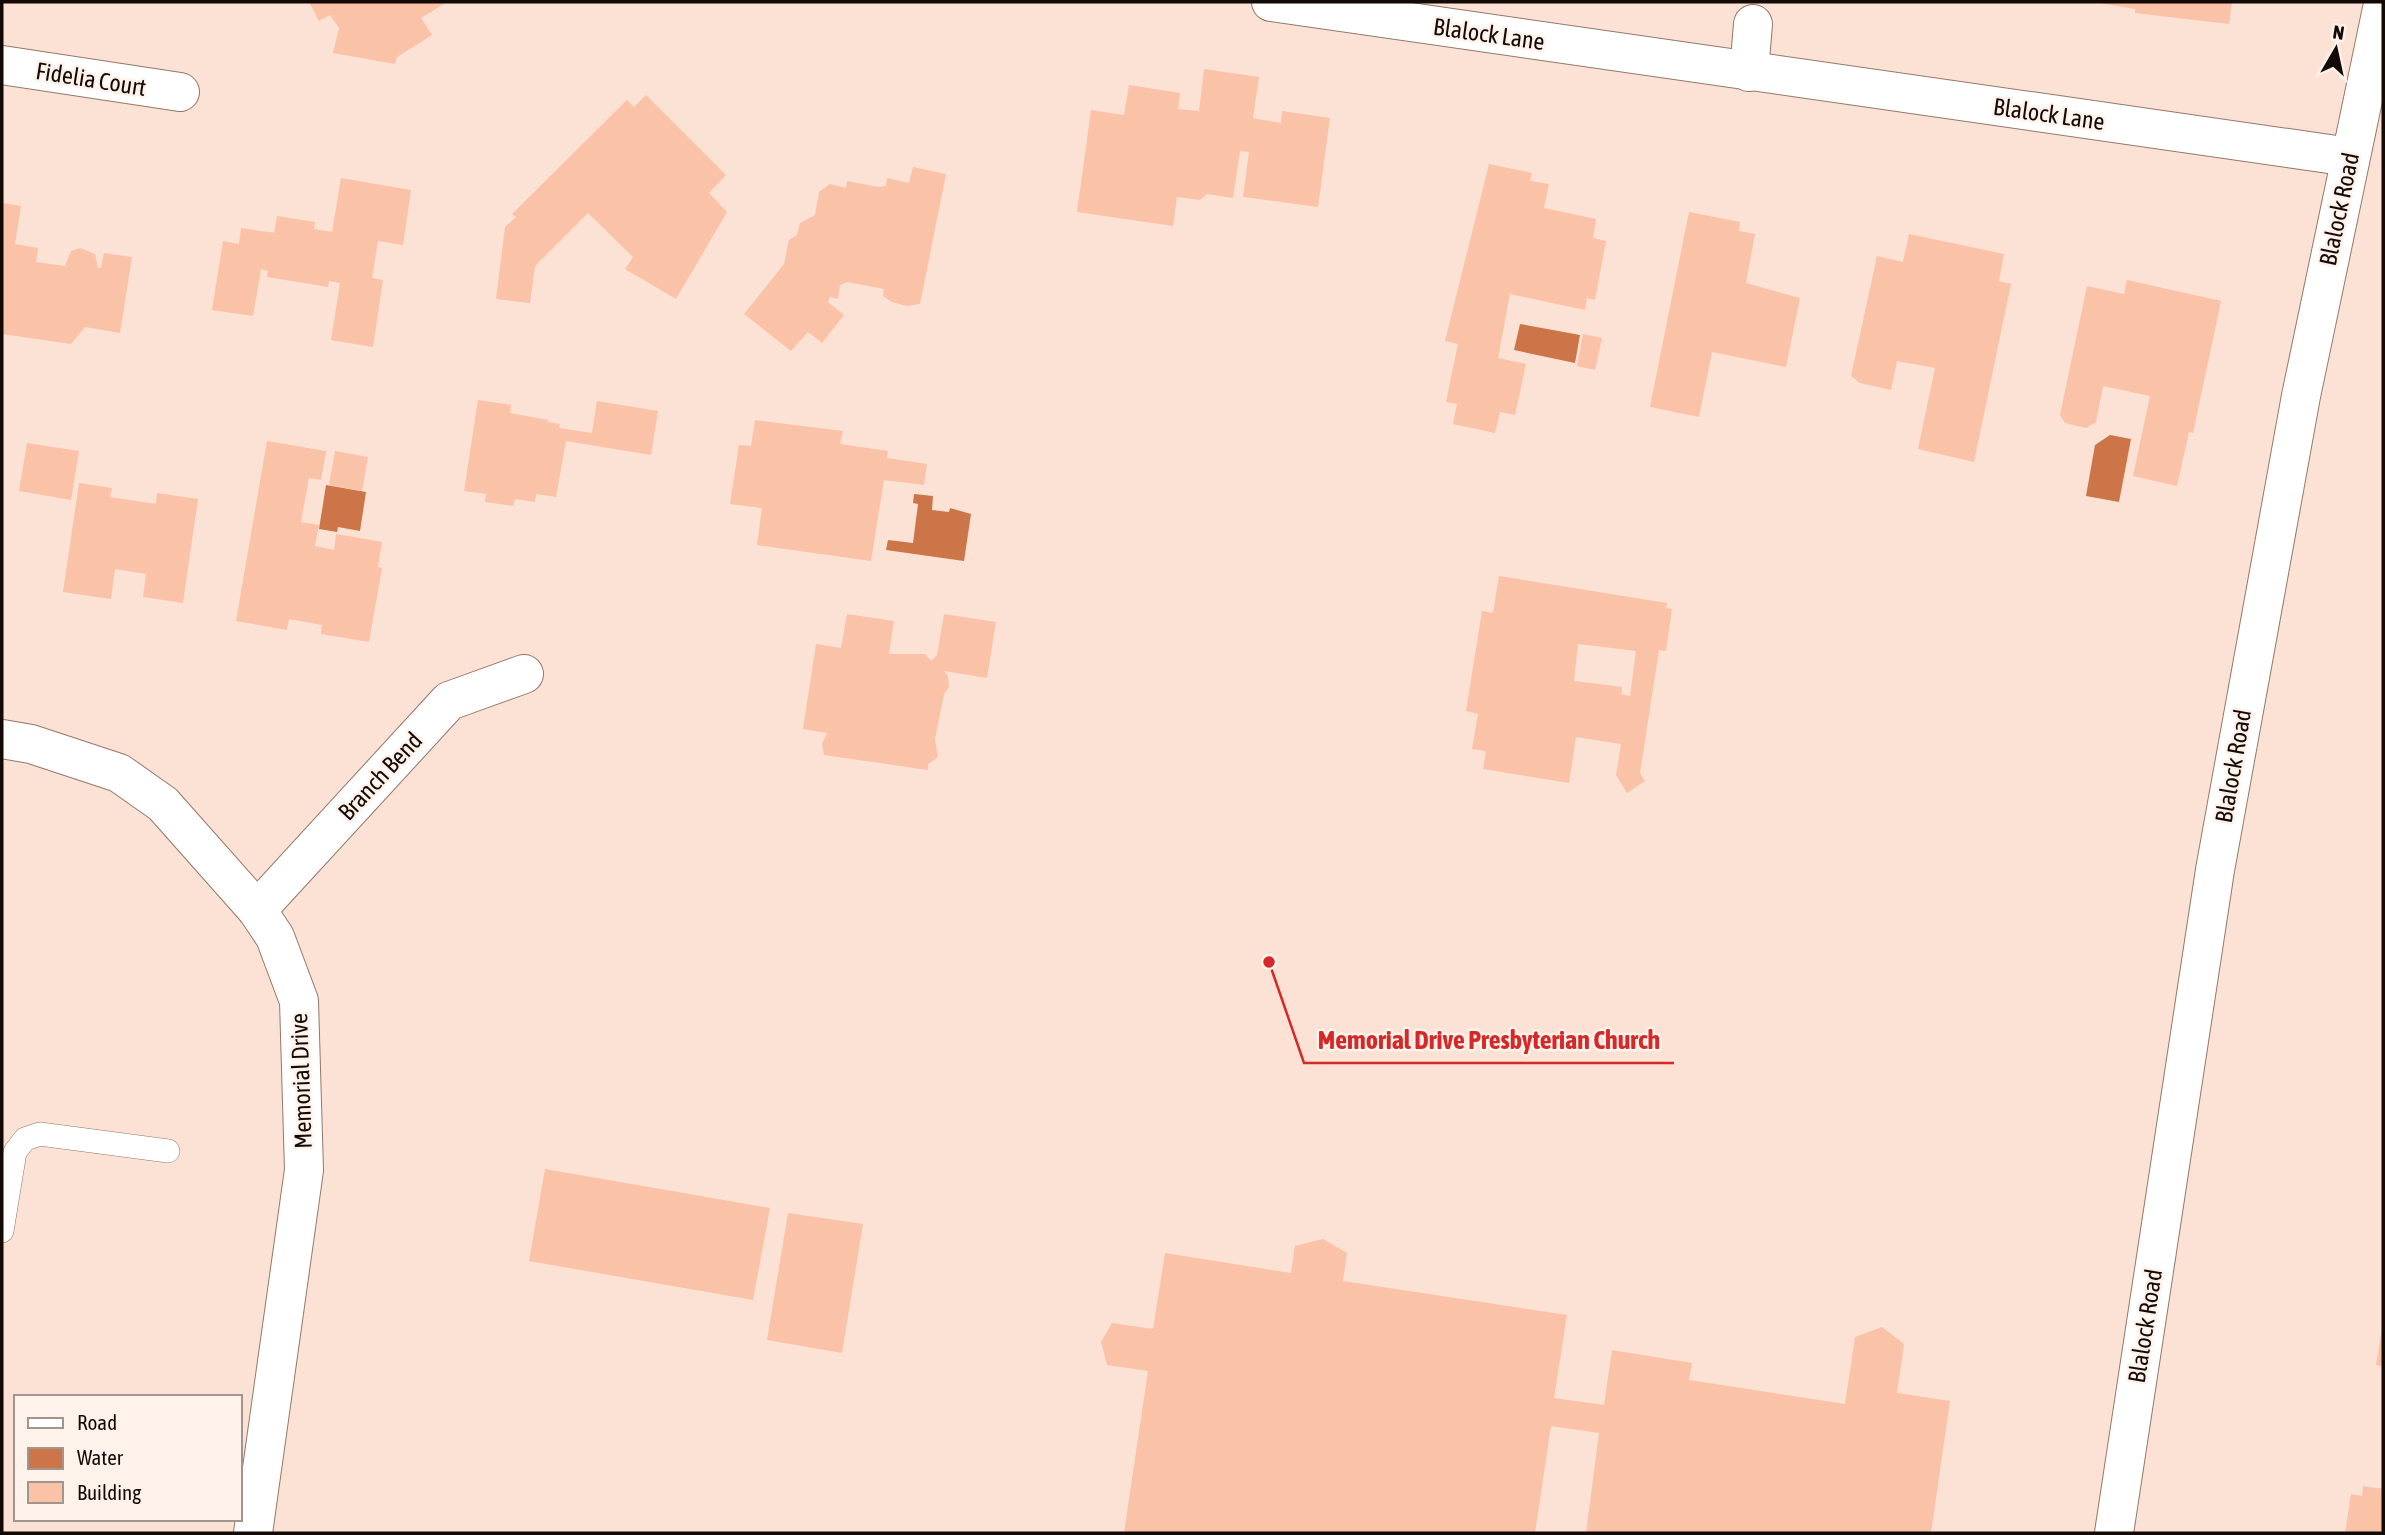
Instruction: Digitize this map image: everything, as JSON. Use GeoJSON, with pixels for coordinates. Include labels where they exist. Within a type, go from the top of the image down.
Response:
{"type":"FeatureCollection","features":[{"type":"Feature","properties":{"kind":"street","name":"Blalock Lane"},"geometry":{"type":"LineString","coordinates":[[1271,2],[2350,157]]}},
{"type":"Feature","properties":{"kind":"street","name":"Blalock Road"},"geometry":{"type":"LineString","coordinates":[[2114,1533],[2217,857],[2293,436],[2383,4]]}},
{"type":"Feature","properties":{"kind":"street"},"geometry":{"type":"LineString","coordinates":[[1749,72],[1753,24]]}},
{"type":"Feature","properties":{"kind":"street","name":"Fidelia Court"},"geometry":{"type":"LineString","coordinates":[[2,65],[180,92]]}},
{"type":"Feature","properties":{"kind":"street","name":"Branch Bend"},"geometry":{"type":"LineString","coordinates":[[257,910],[449,701],[524,674]]}},
{"type":"Feature","properties":{"kind":"street","name":"Memorial Drive"},"geometry":{"type":"LineString","coordinates":[[2,739],[31,744],[119,773],[163,804],[257,910],[275,937],[299,1001],[304,1170],[253,1533]]}},
{"type":"Feature","properties":{"kind":"lane"},"geometry":{"type":"LineString","coordinates":[[2,1231],[15,1152],[24,1139],[40,1134],[168,1151]]}},
{"type":"Feature","properties":{"kind":"water"},"geometry":{"type":"Polygon","coordinates":[[[1520,324],[1580,335],[1575,363],[1514,350],[1520,324]]]}},
{"type":"Feature","properties":{"kind":"water"},"geometry":{"type":"Polygon","coordinates":[[[2110,435],[2131,439],[2119,502],[2086,496],[2095,445],[2110,435]]]}},
{"type":"Feature","properties":{"kind":"water"},"geometry":{"type":"Polygon","coordinates":[[[326,485],[366,492],[360,531],[338,527],[337,532],[319,529],[326,485]]]}},
{"type":"Feature","properties":{"kind":"water"},"geometry":{"type":"Polygon","coordinates":[[[914,494],[933,496],[932,510],[949,512],[950,508],[971,514],[964,561],[886,550],[888,540],[913,543],[918,504],[913,503],[914,494]]]}},
{"type":"Feature","properties":{"kind":"building"},"geometry":{"type":"Polygon","coordinates":[[[309,2],[447,2],[421,18],[432,35],[397,57],[395,64],[333,53],[339,28],[330,15],[319,21],[309,2]]]}},
{"type":"Feature","properties":{"kind":"building"},"geometry":{"type":"Polygon","coordinates":[[[2094,2],[2232,2],[2229,24],[2135,13],[2135,9],[2094,2]]]}},
{"type":"Feature","properties":{"kind":"building"},"geometry":{"type":"Polygon","coordinates":[[[1204,69],[1259,77],[1253,118],[1281,123],[1282,111],[1330,118],[1318,207],[1243,197],[1249,152],[1240,151],[1233,198],[1207,194],[1200,200],[1177,197],[1173,226],[1077,212],[1091,110],[1124,115],[1129,85],[1180,93],[1178,109],[1199,111],[1204,69]]]}},
{"type":"Feature","properties":{"kind":"building"},"geometry":{"type":"Polygon","coordinates":[[[646,95],[726,175],[709,193],[727,212],[676,299],[625,269],[633,257],[588,213],[535,266],[530,303],[496,299],[505,227],[516,217],[512,214],[627,100],[634,107],[646,95]]]}},
{"type":"Feature","properties":{"kind":"building"},"geometry":{"type":"Polygon","coordinates":[[[1489,164],[1532,173],[1530,181],[1549,184],[1544,208],[1596,219],[1593,238],[1606,241],[1595,300],[1587,298],[1585,310],[1510,294],[1498,358],[1526,364],[1515,415],[1500,412],[1495,433],[1453,424],[1457,404],[1446,402],[1458,344],[1445,341],[1489,164]]]}},
{"type":"Feature","properties":{"kind":"building"},"geometry":{"type":"Polygon","coordinates":[[[913,167],[946,174],[920,304],[907,306],[892,302],[883,296],[884,289],[847,282],[840,285],[838,299],[830,297],[828,302],[844,315],[822,343],[808,332],[791,351],[744,314],[784,264],[789,240],[797,235],[800,223],[815,215],[819,192],[830,184],[846,188],[847,181],[878,187],[886,186],[887,178],[909,183],[913,167]]]}},
{"type":"Feature","properties":{"kind":"building"},"geometry":{"type":"Polygon","coordinates":[[[341,178],[411,190],[403,245],[378,241],[372,278],[383,280],[373,347],[331,340],[340,283],[329,281],[328,287],[267,277],[268,271],[261,269],[253,316],[212,310],[223,241],[239,244],[241,228],[274,233],[277,216],[315,222],[314,229],[332,232],[341,178]]]}},
{"type":"Feature","properties":{"kind":"building"},"geometry":{"type":"Polygon","coordinates":[[[2,203],[21,206],[15,244],[38,248],[36,262],[65,266],[71,251],[80,248],[95,254],[98,268],[101,268],[104,253],[132,257],[120,333],[85,327],[71,344],[2,334],[2,203]]]}},
{"type":"Feature","properties":{"kind":"building"},"geometry":{"type":"Polygon","coordinates":[[[1689,212],[1740,222],[1739,231],[1755,234],[1746,283],[1800,298],[1786,367],[1712,352],[1699,417],[1650,407],[1689,212]]]}},
{"type":"Feature","properties":{"kind":"building"},"geometry":{"type":"Polygon","coordinates":[[[1909,234],[2004,254],[1999,281],[2011,284],[1974,462],[1918,449],[1935,368],[1897,361],[1891,390],[1860,383],[1851,376],[1877,256],[1903,262],[1909,234]]]}},
{"type":"Feature","properties":{"kind":"building"},"geometry":{"type":"Polygon","coordinates":[[[2127,280],[2221,301],[2193,433],[2189,432],[2177,486],[2133,476],[2150,396],[2103,386],[2096,422],[2086,428],[2065,423],[2060,415],[2087,286],[2124,294],[2127,280]]]}},
{"type":"Feature","properties":{"kind":"building"},"geometry":{"type":"Polygon","coordinates":[[[1583,334],[1602,338],[1595,370],[1577,366],[1583,334]]]}},
{"type":"Feature","properties":{"kind":"building"},"geometry":{"type":"Polygon","coordinates":[[[478,400],[511,405],[510,413],[548,420],[547,422],[560,424],[559,428],[592,433],[597,401],[658,411],[651,455],[566,441],[556,497],[536,494],[535,502],[515,499],[513,506],[485,502],[486,494],[464,491],[478,400]]]}},
{"type":"Feature","properties":{"kind":"building"},"geometry":{"type":"Polygon","coordinates":[[[755,420],[843,431],[840,444],[888,451],[887,458],[927,464],[924,485],[884,480],[871,561],[757,545],[762,508],[730,504],[739,445],[751,446],[755,420]]]}},
{"type":"Feature","properties":{"kind":"building"},"geometry":{"type":"Polygon","coordinates":[[[267,441],[326,451],[321,480],[309,478],[301,522],[319,525],[315,546],[334,550],[336,534],[382,542],[378,567],[382,568],[369,642],[321,634],[322,625],[289,619],[287,630],[236,621],[267,441]]]}},
{"type":"Feature","properties":{"kind":"building"},"geometry":{"type":"Polygon","coordinates":[[[27,443],[79,451],[71,500],[19,491],[27,443]]]}},
{"type":"Feature","properties":{"kind":"building"},"geometry":{"type":"Polygon","coordinates":[[[335,451],[368,457],[362,491],[329,485],[335,451]]]}},
{"type":"Feature","properties":{"kind":"building"},"geometry":{"type":"Polygon","coordinates":[[[79,483],[112,488],[110,497],[156,504],[157,493],[198,499],[183,603],[143,597],[146,574],[115,569],[111,599],[63,592],[79,483]]]}},
{"type":"Feature","properties":{"kind":"building"},"geometry":{"type":"Polygon","coordinates":[[[1499,576],[1667,603],[1666,608],[1672,609],[1666,651],[1659,650],[1640,773],[1645,781],[1627,793],[1616,775],[1621,744],[1576,737],[1569,783],[1483,769],[1486,751],[1472,749],[1478,714],[1466,711],[1482,611],[1493,613],[1499,576]],[[1578,644],[1574,681],[1622,687],[1621,694],[1630,696],[1636,651],[1578,644]]]}},
{"type":"Feature","properties":{"kind":"building"},"geometry":{"type":"Polygon","coordinates":[[[847,614],[894,621],[889,654],[925,654],[931,661],[937,655],[944,614],[996,622],[987,678],[944,671],[948,676],[949,687],[944,694],[935,739],[938,757],[928,764],[928,770],[824,755],[822,744],[827,733],[803,729],[816,644],[841,648],[847,614]]]}},
{"type":"Feature","properties":{"kind":"building"},"geometry":{"type":"Polygon","coordinates":[[[545,1169],[770,1208],[753,1300],[529,1261],[545,1169]]]}},
{"type":"Feature","properties":{"kind":"building"},"geometry":{"type":"Polygon","coordinates":[[[788,1213],[863,1224],[842,1353],[767,1340],[788,1213]]]}},
{"type":"Feature","properties":{"kind":"building"},"geometry":{"type":"Polygon","coordinates":[[[1323,1239],[1347,1253],[1343,1281],[1567,1315],[1554,1398],[1604,1405],[1612,1350],[1692,1363],[1689,1380],[1845,1404],[1855,1337],[1882,1327],[1904,1344],[1897,1393],[1950,1401],[1931,1533],[1586,1533],[1599,1433],[1551,1426],[1535,1533],[1124,1533],[1148,1371],[1107,1365],[1101,1342],[1112,1323],[1153,1329],[1165,1253],[1291,1273],[1295,1246],[1323,1239]]]}},
{"type":"Feature","properties":{"kind":"building"},"geometry":{"type":"Polygon","coordinates":[[[2383,1330],[2383,1366],[2376,1365],[2383,1330]]]}},
{"type":"Feature","properties":{"kind":"building"},"geometry":{"type":"Polygon","coordinates":[[[2363,1486],[2383,1489],[2383,1533],[2345,1533],[2351,1494],[2362,1496],[2363,1486]]]}},
{"type":"Feature","properties":{"kind":"place","name":"Memorial Drive Presbyterian Church"},"geometry":{"type":"Point","coordinates":[1269,962]}}]}
